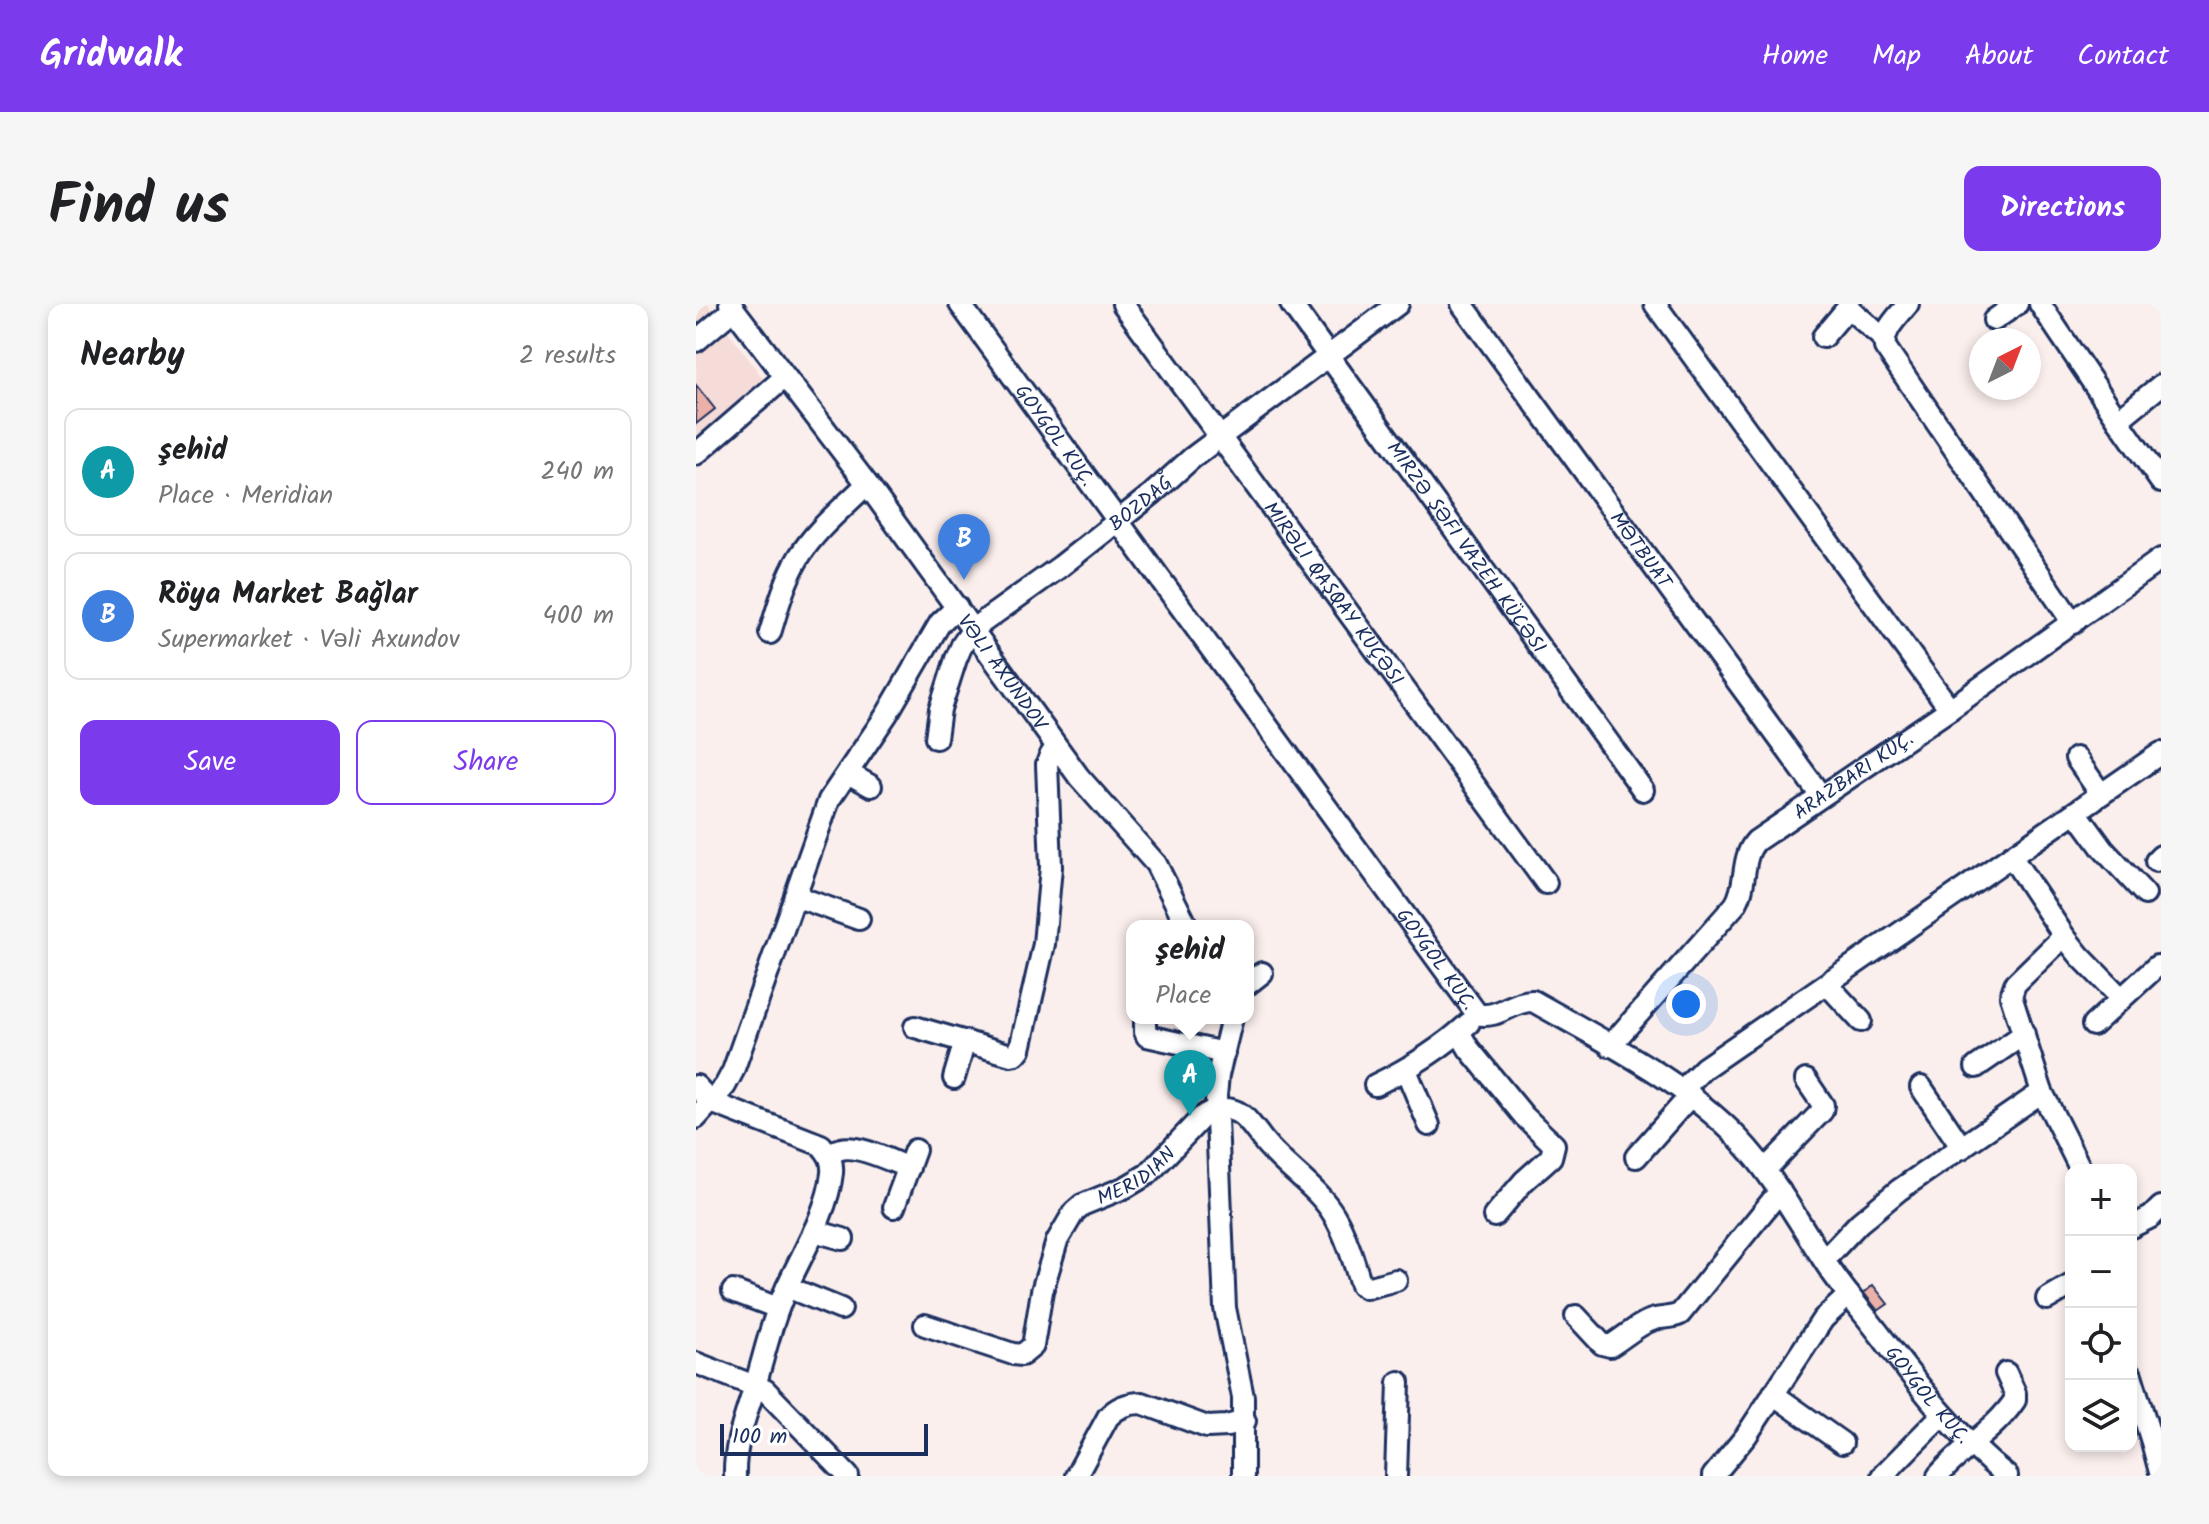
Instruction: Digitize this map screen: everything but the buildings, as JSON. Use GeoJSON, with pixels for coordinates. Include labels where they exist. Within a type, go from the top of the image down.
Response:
{"type":"FeatureCollection","features":[{"type":"Feature","properties":{"kind":"street","name":"GOYGOL KÜÇ."},"geometry":{"type":"LineString","coordinates":[[960,304],[1477,1014],[1488,1017],[1522,1001],[1533,1001],[1687,1092],[1713,1113],[1765,1170],[1849,1295],[1942,1415],[2007,1476]]}},
{"type":"Feature","properties":{"kind":"street","name":"MIRƏLI QAŞQAY KÜÇƏSI"},"geometry":{"type":"LineString","coordinates":[[1123,304],[1546,883]]}},
{"type":"Feature","properties":{"kind":"street","name":"MIRZƏ ŞƏFI VAZEH KÜÇƏSI"},"geometry":{"type":"LineString","coordinates":[[1291,304],[1643,790]]}},
{"type":"Feature","properties":{"kind":"street","name":"BOZDAĞ"},"geometry":{"type":"LineString","coordinates":[[936,738],[940,709],[956,659],[973,629],[1061,566],[1219,437],[1398,304]]}},
{"type":"Feature","properties":{"kind":"street","name":"MƏTBUAT"},"geometry":{"type":"LineString","coordinates":[[1462,304],[1821,796]]}},
{"type":"Feature","properties":{"kind":"street"},"geometry":{"type":"LineString","coordinates":[[1655,304],[1950,709]]}},
{"type":"Feature","properties":{"kind":"street"},"geometry":{"type":"LineString","coordinates":[[1908,304],[1887,331],[1885,347],[2073,623]]}},
{"type":"Feature","properties":{"kind":"street"},"geometry":{"type":"LineString","coordinates":[[1994,320],[2017,304]]}},
{"type":"Feature","properties":{"kind":"street"},"geometry":{"type":"LineString","coordinates":[[2040,304],[2161,482]]}},
{"type":"Feature","properties":{"kind":"street"},"geometry":{"type":"LineString","coordinates":[[696,341],[732,306]]}},
{"type":"Feature","properties":{"kind":"street","name":"VƏLI AXUNDOV"},"geometry":{"type":"LineString","coordinates":[[732,306],[867,484],[1056,747],[1156,864],[1184,920]]}},
{"type":"Feature","properties":{"kind":"street"},"geometry":{"type":"LineString","coordinates":[[1823,337],[1845,311],[1852,311],[1884,339]]}},
{"type":"Feature","properties":{"kind":"street"},"geometry":{"type":"LineString","coordinates":[[696,454],[785,377]]}},
{"type":"Feature","properties":{"kind":"street"},"geometry":{"type":"LineString","coordinates":[[2118,420],[2161,385]]}},
{"type":"Feature","properties":{"kind":"street"},"geometry":{"type":"LineString","coordinates":[[770,633],[785,585],[799,557],[819,531],[867,484]]}},
{"type":"Feature","properties":{"kind":"street"},"geometry":{"type":"LineString","coordinates":[[1610,1046],[1735,905],[1743,889],[1751,846],[2161,559]]}},
{"type":"Feature","properties":{"kind":"street"},"geometry":{"type":"LineString","coordinates":[[696,1118],[725,1086],[733,1071],[829,800],[887,714],[940,623],[957,607]]}},
{"type":"Feature","properties":{"kind":"street"},"geometry":{"type":"LineString","coordinates":[[915,1027],[1011,1055],[1020,1049],[1044,944],[1051,867],[1047,764],[1056,747]]}},
{"type":"Feature","properties":{"kind":"street"},"geometry":{"type":"LineString","coordinates":[[2076,758],[2101,794]]}},
{"type":"Feature","properties":{"kind":"street"},"geometry":{"type":"LineString","coordinates":[[1636,1157],[1704,1068],[2101,794],[2158,761]]}},
{"type":"Feature","properties":{"kind":"street"},"geometry":{"type":"LineString","coordinates":[[848,773],[871,786]]}},
{"type":"Feature","properties":{"kind":"street"},"geometry":{"type":"LineString","coordinates":[[2076,812],[2103,849],[2145,894]]}},
{"type":"Feature","properties":{"kind":"street"},"geometry":{"type":"LineString","coordinates":[[2011,856],[2064,936],[2121,998]]}},
{"type":"Feature","properties":{"kind":"street"},"geometry":{"type":"LineString","coordinates":[[795,896],[859,919]]}},
{"type":"Feature","properties":{"kind":"street"},"geometry":{"type":"LineString","coordinates":[[2064,936],[2012,989],[2011,996],[2042,1092],[2078,1164]]}},
{"type":"Feature","properties":{"kind":"street"},"geometry":{"type":"LineString","coordinates":[[2093,1025],[2157,966]]}},
{"type":"Feature","properties":{"kind":"street"},"geometry":{"type":"LineString","coordinates":[[1827,984],[1861,1021]]}},
{"type":"Feature","properties":{"kind":"street"},"geometry":{"type":"LineString","coordinates":[[1375,1085],[1442,1047],[1477,1014]]}},
{"type":"Feature","properties":{"kind":"street"},"geometry":{"type":"LineString","coordinates":[[1145,1024],[1147,1036],[1224,1053]]}},
{"type":"Feature","properties":{"kind":"street"},"geometry":{"type":"LineString","coordinates":[[1231,1024],[1217,1085],[1216,1110],[1225,1308],[1242,1389],[1245,1421],[1243,1476]]}},
{"type":"Feature","properties":{"kind":"street"},"geometry":{"type":"LineString","coordinates":[[1459,1032],[1469,1049],[1524,1116],[1554,1145],[1551,1157],[1511,1194],[1494,1216]]}},
{"type":"Feature","properties":{"kind":"street"},"geometry":{"type":"LineString","coordinates":[[1976,1067],[2024,1034]]}},
{"type":"Feature","properties":{"kind":"street"},"geometry":{"type":"LineString","coordinates":[[954,1078],[965,1041]]}},
{"type":"Feature","properties":{"kind":"street"},"geometry":{"type":"LineString","coordinates":[[1406,1070],[1429,1125]]}},
{"type":"Feature","properties":{"kind":"street"},"geometry":{"type":"LineString","coordinates":[[1765,1170],[1822,1111],[1823,1105],[1806,1080]]}},
{"type":"Feature","properties":{"kind":"street"},"geometry":{"type":"LineString","coordinates":[[696,1086],[711,1102],[821,1145],[829,1154],[832,1164],[829,1187],[814,1231],[769,1331],[742,1425],[735,1476]]}},
{"type":"Feature","properties":{"kind":"street"},"geometry":{"type":"LineString","coordinates":[[1921,1087],[1962,1148]]}},
{"type":"Feature","properties":{"kind":"street"},"geometry":{"type":"LineString","coordinates":[[1824,1260],[1879,1205],[2042,1092]]}},
{"type":"Feature","properties":{"kind":"street"},"geometry":{"type":"LineString","coordinates":[[1216,1110],[1234,1111],[1247,1120],[1279,1159],[1325,1202],[1336,1218],[1361,1285],[1366,1288],[1396,1280]]}},
{"type":"Feature","properties":{"kind":"street","name":"MERIDIAN"},"geometry":{"type":"LineString","coordinates":[[925,1325],[1013,1354],[1022,1355],[1029,1351],[1035,1339],[1042,1291],[1057,1241],[1074,1212],[1082,1205],[1126,1187],[1148,1174],[1202,1117],[1216,1110]]}},
{"type":"Feature","properties":{"kind":"street"},"geometry":{"type":"LineString","coordinates":[[829,1154],[850,1148],[912,1159],[894,1207]]}},
{"type":"Feature","properties":{"kind":"street"},"geometry":{"type":"LineString","coordinates":[[1576,1316],[1602,1344],[1610,1346],[1651,1320],[1680,1314],[1780,1191]]}},
{"type":"Feature","properties":{"kind":"street"},"geometry":{"type":"LineString","coordinates":[[2137,1224],[2161,1207]]}},
{"type":"Feature","properties":{"kind":"street"},"geometry":{"type":"LineString","coordinates":[[814,1231],[843,1239]]}},
{"type":"Feature","properties":{"kind":"street"},"geometry":{"type":"LineString","coordinates":[[787,1287],[841,1309]]}},
{"type":"Feature","properties":{"kind":"street"},"geometry":{"type":"LineString","coordinates":[[2047,1299],[2065,1288]]}},
{"type":"Feature","properties":{"kind":"street"},"geometry":{"type":"LineString","coordinates":[[733,1291],[778,1308]]}},
{"type":"Feature","properties":{"kind":"street"},"geometry":{"type":"LineString","coordinates":[[1713,1476],[1746,1436],[1823,1319],[1849,1295]]}},
{"type":"Feature","properties":{"kind":"street"},"geometry":{"type":"LineString","coordinates":[[696,1363],[755,1385],[776,1401],[848,1476]]}},
{"type":"Feature","properties":{"kind":"street"},"geometry":{"type":"LineString","coordinates":[[1938,1476],[2015,1400],[2006,1373]]}},
{"type":"Feature","properties":{"kind":"street"},"geometry":{"type":"LineString","coordinates":[[2133,1380],[2157,1440],[2161,1476]]}},
{"type":"Feature","properties":{"kind":"street"},"geometry":{"type":"LineString","coordinates":[[1396,1476],[1399,1382]]}},
{"type":"Feature","properties":{"kind":"street"},"geometry":{"type":"LineString","coordinates":[[1773,1394],[1842,1443]]}},
{"type":"Feature","properties":{"kind":"street"},"geometry":{"type":"LineString","coordinates":[[1076,1476],[1108,1417],[1114,1410],[1132,1403],[1142,1403],[1207,1427],[1245,1421]]}},
{"type":"Feature","properties":{"kind":"street"},"geometry":{"type":"LineString","coordinates":[[1882,1476],[1942,1415]]}},
{"type":"Feature","properties":{"kind":"shaded area"},"geometry":{"type":"Polygon","coordinates":[[[696,304],[708,304],[765,381],[696,440],[696,304]]]}},
{"type":"Feature","properties":{"kind":"place","name":"Röya Market Bağlar"},"geometry":{"type":"Point","coordinates":[964,580]}},
{"type":"Feature","properties":{"kind":"place","name":"şehid"},"geometry":{"type":"Point","coordinates":[1190,1116]}}]}
